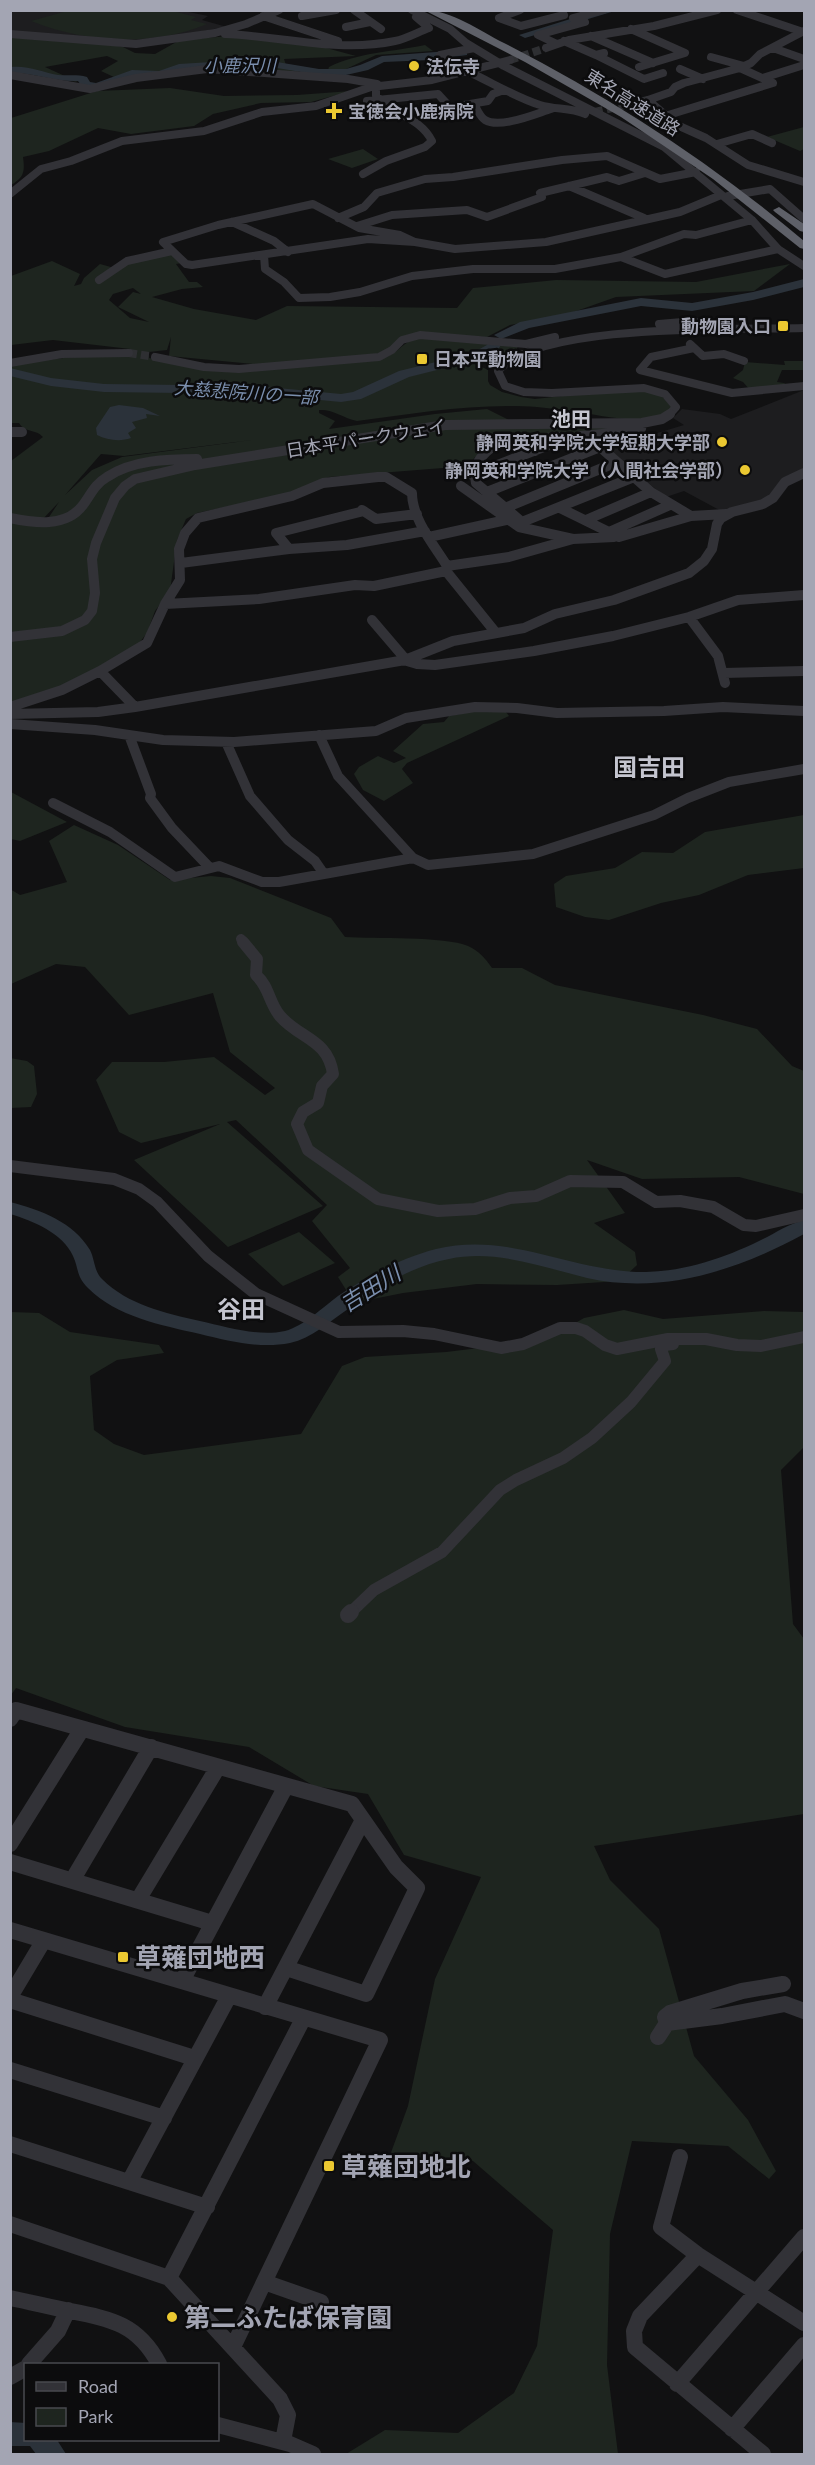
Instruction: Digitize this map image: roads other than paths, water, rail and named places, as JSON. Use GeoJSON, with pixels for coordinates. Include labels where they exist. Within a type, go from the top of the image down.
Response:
{"type":"FeatureCollection","features":[{"type":"Feature","properties":{"kind":"highway","name":"東名高速道路"},"geometry":{"type":"LineString","coordinates":[[444,10],[533,54],[609,96],[771,197],[804,230]]}},
{"type":"Feature","properties":{"kind":"highway","name":"東名高速道路"},"geometry":{"type":"LineString","coordinates":[[431,15],[524,57],[627,116],[713,173],[804,246]]}},
{"type":"Feature","properties":{"kind":"street"},"geometry":{"type":"LineString","coordinates":[[215,33],[279,10]]}},
{"type":"Feature","properties":{"kind":"street"},"geometry":{"type":"LineString","coordinates":[[302,16],[336,10]]}},
{"type":"Feature","properties":{"kind":"street"},"geometry":{"type":"LineString","coordinates":[[354,10],[381,28]]}},
{"type":"Feature","properties":{"kind":"street"},"geometry":{"type":"LineString","coordinates":[[410,10],[431,15],[478,50],[499,62],[664,147],[752,220],[778,249],[804,266]]}},
{"type":"Feature","properties":{"kind":"street"},"geometry":{"type":"LineString","coordinates":[[10,34],[29,37],[55,35],[136,44],[215,33],[260,35],[336,46],[395,41],[429,28],[410,10]]}},
{"type":"Feature","properties":{"kind":"street"},"geometry":{"type":"LineString","coordinates":[[520,10],[499,18],[521,26],[564,15]]}},
{"type":"Feature","properties":{"kind":"street"},"geometry":{"type":"LineString","coordinates":[[551,10],[585,22],[538,35],[596,55],[644,79],[663,73]]}},
{"type":"Feature","properties":{"kind":"street"},"geometry":{"type":"LineString","coordinates":[[573,18],[603,10]]}},
{"type":"Feature","properties":{"kind":"street"},"geometry":{"type":"LineString","coordinates":[[546,48],[561,42],[661,25],[717,10]]}},
{"type":"Feature","properties":{"kind":"street"},"geometry":{"type":"LineString","coordinates":[[737,10],[804,32]]}},
{"type":"Feature","properties":{"kind":"street"},"geometry":{"type":"LineString","coordinates":[[263,16],[349,45]]}},
{"type":"Feature","properties":{"kind":"street"},"geometry":{"type":"LineString","coordinates":[[346,27],[369,22]]}},
{"type":"Feature","properties":{"kind":"street"},"geometry":{"type":"LineString","coordinates":[[630,29],[685,53],[639,67]]}},
{"type":"Feature","properties":{"kind":"street"},"geometry":{"type":"LineString","coordinates":[[804,32],[757,55],[752,63],[678,85],[671,92],[648,100],[682,128],[717,144],[748,165],[804,182]]}},
{"type":"Feature","properties":{"kind":"street"},"geometry":{"type":"LineString","coordinates":[[590,36],[653,63]]}},
{"type":"Feature","properties":{"kind":"street"},"geometry":{"type":"LineString","coordinates":[[596,55],[619,48]]}},
{"type":"Feature","properties":{"kind":"street"},"geometry":{"type":"LineString","coordinates":[[773,48],[804,59]]}},
{"type":"Feature","properties":{"kind":"street"},"geometry":{"type":"LineString","coordinates":[[478,50],[442,56],[504,90],[552,108]]}},
{"type":"Feature","properties":{"kind":"street"},"geometry":{"type":"LineString","coordinates":[[666,116],[773,83],[742,67],[711,57]]}},
{"type":"Feature","properties":{"kind":"street"},"geometry":{"type":"LineString","coordinates":[[10,194],[41,169],[71,161],[108,145],[153,135],[204,131],[262,112],[316,106],[379,85],[423,81],[510,60]]}},
{"type":"Feature","properties":{"kind":"street"},"geometry":{"type":"LineString","coordinates":[[763,78],[804,65]]}},
{"type":"Feature","properties":{"kind":"street"},"geometry":{"type":"LineString","coordinates":[[10,75],[90,89],[128,80],[207,69],[348,79],[379,85]]}},
{"type":"Feature","properties":{"kind":"street"},"geometry":{"type":"LineString","coordinates":[[681,69],[703,79]]}},
{"type":"Feature","properties":{"kind":"street"},"geometry":{"type":"LineString","coordinates":[[363,174],[386,161],[425,147],[432,141],[426,127],[421,123],[396,113],[380,101],[375,91],[379,85]]}},
{"type":"Feature","properties":{"kind":"street"},"geometry":{"type":"LineString","coordinates":[[411,114],[491,100],[493,94],[504,90]]}},
{"type":"Feature","properties":{"kind":"street"},"geometry":{"type":"LineString","coordinates":[[367,101],[438,94],[449,106]]}},
{"type":"Feature","properties":{"kind":"street"},"geometry":{"type":"LineString","coordinates":[[474,104],[481,117],[487,122],[499,124],[552,108],[573,108],[611,125],[637,132]]}},
{"type":"Feature","properties":{"kind":"street"},"geometry":{"type":"LineString","coordinates":[[717,144],[752,134],[772,143]]}},
{"type":"Feature","properties":{"kind":"street"},"geometry":{"type":"LineString","coordinates":[[338,218],[364,207],[377,194],[425,178],[607,156],[665,179],[696,172]]}},
{"type":"Feature","properties":{"kind":"street"},"geometry":{"type":"LineString","coordinates":[[766,184],[783,175],[804,170]]}},
{"type":"Feature","properties":{"kind":"street"},"geometry":{"type":"LineString","coordinates":[[357,226],[392,214],[467,210],[487,217],[542,197],[540,193],[607,177],[619,181],[645,173]]}},
{"type":"Feature","properties":{"kind":"street"},"geometry":{"type":"LineString","coordinates":[[569,186],[602,202],[645,218]]}},
{"type":"Feature","properties":{"kind":"street"},"geometry":{"type":"LineString","coordinates":[[415,242],[404,236],[357,226],[324,212],[314,204],[232,222],[162,242],[186,264],[192,265],[288,252],[315,245],[368,239],[415,242],[455,249],[546,242],[664,213],[680,213],[710,198],[768,189],[771,197],[804,219]]}},
{"type":"Feature","properties":{"kind":"street"},"geometry":{"type":"LineString","coordinates":[[793,211],[804,208]]}},
{"type":"Feature","properties":{"kind":"street"},"geometry":{"type":"LineString","coordinates":[[264,255],[265,269],[284,282],[299,298],[320,298],[360,292],[412,276],[473,269],[555,269],[621,256],[684,234],[696,235],[752,220]]}},
{"type":"Feature","properties":{"kind":"street"},"geometry":{"type":"LineString","coordinates":[[232,222],[274,242],[288,252]]}},
{"type":"Feature","properties":{"kind":"street"},"geometry":{"type":"LineString","coordinates":[[621,256],[665,274],[778,249]]}},
{"type":"Feature","properties":{"kind":"street"},"geometry":{"type":"LineString","coordinates":[[99,280],[127,261],[172,251]]}},
{"type":"Feature","properties":{"kind":"street"},"geometry":{"type":"LineString","coordinates":[[643,326],[692,320],[703,323],[713,330]]}},
{"type":"Feature","properties":{"kind":"street"},"geometry":{"type":"LineString","coordinates":[[155,357],[219,368],[255,369],[379,357],[387,354],[402,340],[420,335],[526,344],[599,329],[680,325],[691,327],[694,331]]}},
{"type":"Feature","properties":{"kind":"street","name":"日本平パークウェイ"},"geometry":{"type":"LineString","coordinates":[[10,637],[46,635],[71,627],[86,618],[95,599],[92,565],[96,543],[117,495],[127,483],[135,479],[164,471],[419,428],[462,424],[657,421],[672,415],[676,407],[674,400],[660,392],[635,387],[532,393],[502,382],[498,377],[498,371],[511,360],[573,340],[626,332],[804,328]]}},
{"type":"Feature","properties":{"kind":"street"},"geometry":{"type":"LineString","coordinates":[[676,331],[703,356],[724,354],[744,361]]}},
{"type":"Feature","properties":{"kind":"street"},"geometry":{"type":"LineString","coordinates":[[694,348],[651,357],[640,370],[732,393],[804,386]]}},
{"type":"Feature","properties":{"kind":"street"},"geometry":{"type":"LineString","coordinates":[[10,363],[62,354],[112,351],[129,353]]}},
{"type":"Feature","properties":{"kind":"street"},"geometry":{"type":"LineString","coordinates":[[472,475],[479,460],[501,443],[630,432],[641,429],[642,423]]}},
{"type":"Feature","properties":{"kind":"street"},"geometry":{"type":"LineString","coordinates":[[235,463],[268,461],[419,428]]}},
{"type":"Feature","properties":{"kind":"street"},"geometry":{"type":"LineString","coordinates":[[10,432],[22,432]]}},
{"type":"Feature","properties":{"kind":"street"},"geometry":{"type":"LineString","coordinates":[[514,441],[535,451]]}},
{"type":"Feature","properties":{"kind":"street"},"geometry":{"type":"LineString","coordinates":[[472,475],[555,443],[589,442],[600,447],[651,492],[692,516]]}},
{"type":"Feature","properties":{"kind":"street"},"geometry":{"type":"LineString","coordinates":[[487,492],[600,447]]}},
{"type":"Feature","properties":{"kind":"street"},"geometry":{"type":"LineString","coordinates":[[10,518],[39,523],[61,520],[80,510],[99,482],[110,474],[146,464],[204,459]]}},
{"type":"Feature","properties":{"kind":"street"},"geometry":{"type":"LineString","coordinates":[[505,508],[617,462]]}},
{"type":"Feature","properties":{"kind":"street"},"geometry":{"type":"LineString","coordinates":[[165,604],[259,599],[355,585],[374,586],[509,557],[573,539],[619,537],[662,523],[692,516],[726,514],[769,501],[776,495],[781,485],[804,473]]}},
{"type":"Feature","properties":{"kind":"street"},"geometry":{"type":"LineString","coordinates":[[472,475],[476,483],[525,522],[634,477]]}},
{"type":"Feature","properties":{"kind":"street"},"geometry":{"type":"LineString","coordinates":[[10,707],[62,690],[147,643],[165,604],[180,580],[179,549],[185,533],[198,518],[292,496],[323,483],[386,477],[412,493],[417,514],[447,569],[496,633]]}},
{"type":"Feature","properties":{"kind":"street"},"geometry":{"type":"LineString","coordinates":[[461,486],[506,520],[529,530],[573,539]]}},
{"type":"Feature","properties":{"kind":"street"},"geometry":{"type":"LineString","coordinates":[[586,520],[651,492]]}},
{"type":"Feature","properties":{"kind":"street"},"geometry":{"type":"LineString","coordinates":[[609,532],[670,505]]}},
{"type":"Feature","properties":{"kind":"street"},"geometry":{"type":"LineString","coordinates":[[560,508],[619,537]]}},
{"type":"Feature","properties":{"kind":"street"},"geometry":{"type":"LineString","coordinates":[[289,549],[276,533],[363,511],[376,519],[417,514]]}},
{"type":"Feature","properties":{"kind":"street"},"geometry":{"type":"LineString","coordinates":[[10,714],[98,712],[135,707],[405,660],[453,641],[530,626],[555,614],[614,600],[689,573],[700,566],[714,546],[716,524],[726,514]]}},
{"type":"Feature","properties":{"kind":"street"},"geometry":{"type":"LineString","coordinates":[[181,563],[289,549],[347,545],[506,520]]}},
{"type":"Feature","properties":{"kind":"street"},"geometry":{"type":"LineString","coordinates":[[371,621],[387,636],[405,660],[421,665],[451,664],[562,646],[689,617],[738,600],[801,595],[804,607]]}},
{"type":"Feature","properties":{"kind":"street"},"geometry":{"type":"LineString","coordinates":[[689,617],[702,632],[723,665],[725,678],[804,671]]}},
{"type":"Feature","properties":{"kind":"street"},"geometry":{"type":"LineString","coordinates":[[100,671],[135,707]]}},
{"type":"Feature","properties":{"kind":"street"},"geometry":{"type":"LineString","coordinates":[[10,724],[95,730],[163,740],[226,742],[265,741],[376,731],[406,718],[475,707],[517,708],[557,713],[664,711],[723,707],[804,711]]}},
{"type":"Feature","properties":{"kind":"street"},"geometry":{"type":"LineString","coordinates":[[129,735],[151,794],[150,798],[172,828],[210,868]]}},
{"type":"Feature","properties":{"kind":"street"},"geometry":{"type":"LineString","coordinates":[[319,735],[338,776],[412,858],[428,865],[533,855],[654,815],[688,798],[729,782],[804,770]]}},
{"type":"Feature","properties":{"kind":"street"},"geometry":{"type":"LineString","coordinates":[[226,742],[250,796],[288,840],[315,861],[324,874]]}},
{"type":"Feature","properties":{"kind":"street"},"geometry":{"type":"LineString","coordinates":[[53,803],[110,832],[176,877],[224,866],[262,882],[279,882],[412,858]]}},
{"type":"Feature","properties":{"kind":"street"},"geometry":{"type":"LineString","coordinates":[[241,939],[257,959],[256,975],[265,982],[276,1011],[283,1020],[326,1050],[333,1064],[333,1074],[322,1086],[318,1103],[303,1112],[297,1124],[308,1150],[378,1199],[438,1210],[457,1211],[474,1209],[510,1198],[536,1196],[570,1181],[623,1182],[656,1202],[680,1200],[713,1207],[744,1225],[756,1226],[804,1215]]}},
{"type":"Feature","properties":{"kind":"street"},"geometry":{"type":"LineString","coordinates":[[10,1166],[114,1179],[139,1189],[157,1202],[208,1256],[248,1288],[262,1297],[339,1332],[403,1331],[434,1334],[501,1348],[523,1344],[560,1328],[576,1328],[585,1331],[605,1345],[618,1349],[668,1339],[687,1338],[761,1346],[804,1337]]}},
{"type":"Feature","properties":{"kind":"street"},"geometry":{"type":"LineString","coordinates":[[348,1616],[373,1591],[441,1554],[463,1535],[481,1510],[507,1485],[563,1458],[602,1430],[639,1395],[665,1360],[661,1349],[664,1345],[684,1342],[687,1338]]}},
{"type":"Feature","properties":{"kind":"street"},"geometry":{"type":"LineString","coordinates":[[10,1719],[16,1710],[352,1804],[396,1867],[417,1888],[366,1994],[286,1968]]}},
{"type":"Feature","properties":{"kind":"street"},"geometry":{"type":"LineString","coordinates":[[10,1844],[82,1729]]}},
{"type":"Feature","properties":{"kind":"street"},"geometry":{"type":"LineString","coordinates":[[73,1879],[151,1747]]}},
{"type":"Feature","properties":{"kind":"street"},"geometry":{"type":"LineString","coordinates":[[138,1900],[218,1767]]}},
{"type":"Feature","properties":{"kind":"street"},"geometry":{"type":"LineString","coordinates":[[182,1981],[286,1786]]}},
{"type":"Feature","properties":{"kind":"street"},"geometry":{"type":"LineString","coordinates":[[265,2007],[363,1820]]}},
{"type":"Feature","properties":{"kind":"street"},"geometry":{"type":"LineString","coordinates":[[10,1862],[73,1879],[212,1923]]}},
{"type":"Feature","properties":{"kind":"street"},"geometry":{"type":"LineString","coordinates":[[10,1930],[303,2019],[380,2040],[234,2347]]}},
{"type":"Feature","properties":{"kind":"street"},"geometry":{"type":"LineString","coordinates":[[44,1940],[10,1999],[195,2058]]}},
{"type":"Feature","properties":{"kind":"street"},"geometry":{"type":"LineString","coordinates":[[667,2023],[665,2017],[670,2013],[742,1991],[783,1984]]}},
{"type":"Feature","properties":{"kind":"street"},"geometry":{"type":"LineString","coordinates":[[129,2182],[229,1996]]}},
{"type":"Feature","properties":{"kind":"street"},"geometry":{"type":"LineString","coordinates":[[667,2023],[722,2016],[785,2004],[804,2011]]}},
{"type":"Feature","properties":{"kind":"street"},"geometry":{"type":"LineString","coordinates":[[169,2278],[303,2019]]}},
{"type":"Feature","properties":{"kind":"street"},"geometry":{"type":"LineString","coordinates":[[658,2037],[667,2023]]}},
{"type":"Feature","properties":{"kind":"street"},"geometry":{"type":"LineString","coordinates":[[10,2070],[164,2118]]}},
{"type":"Feature","properties":{"kind":"street"},"geometry":{"type":"LineString","coordinates":[[10,2144],[207,2207]]}},
{"type":"Feature","properties":{"kind":"street"},"geometry":{"type":"LineString","coordinates":[[680,2157],[661,2227],[698,2255],[804,2323]]}},
{"type":"Feature","properties":{"kind":"street"},"geometry":{"type":"LineString","coordinates":[[10,2224],[169,2278],[280,2399],[288,2415],[283,2442]]}},
{"type":"Feature","properties":{"kind":"street"},"geometry":{"type":"LineString","coordinates":[[677,2384],[804,2237]]}},
{"type":"Feature","properties":{"kind":"street"},"geometry":{"type":"LineString","coordinates":[[698,2255],[640,2316],[634,2331],[635,2347],[763,2454]]}},
{"type":"Feature","properties":{"kind":"street"},"geometry":{"type":"LineString","coordinates":[[264,2282],[321,2302]]}},
{"type":"Feature","properties":{"kind":"street"},"geometry":{"type":"LineString","coordinates":[[10,2298],[111,2318],[135,2331],[155,2355],[159,2363]]}},
{"type":"Feature","properties":{"kind":"street"},"geometry":{"type":"LineString","coordinates":[[30,2363],[58,2331],[68,2310]]}},
{"type":"Feature","properties":{"kind":"street"},"geometry":{"type":"LineString","coordinates":[[732,2429],[804,2345]]}},
{"type":"Feature","properties":{"kind":"street"},"geometry":{"type":"LineString","coordinates":[[10,2377],[24,2369]]}},
{"type":"Feature","properties":{"kind":"street"},"geometry":{"type":"LineString","coordinates":[[219,2425],[283,2442],[313,2454]]}},
{"type":"Feature","properties":{"kind":"waterway","name":"小鹿沢川"},"geometry":{"type":"LineString","coordinates":[[525,35],[613,10]]}},
{"type":"Feature","properties":{"kind":"waterway","name":"小鹿沢川"},"geometry":{"type":"LineString","coordinates":[[10,70],[24,70],[64,79],[81,78],[86,85],[97,87],[132,73],[160,74],[179,67],[259,62],[319,72],[346,72],[364,68],[382,59],[463,53]]}},
{"type":"Feature","properties":{"kind":"waterway","name":"大慈悲院川の一部"},"geometry":{"type":"LineString","coordinates":[[501,335],[525,325],[641,302],[692,307],[753,296],[804,283]]}},
{"type":"Feature","properties":{"kind":"waterway","name":"大慈悲院川の一部"},"geometry":{"type":"LineString","coordinates":[[474,358],[494,345]]}},
{"type":"Feature","properties":{"kind":"waterway","name":"大慈悲院川の一部"},"geometry":{"type":"LineString","coordinates":[[10,372],[51,382],[104,388],[182,389],[213,386],[341,398],[356,396],[404,374],[440,365]]}},
{"type":"Feature","properties":{"kind":"waterway","name":"吉田川"},"geometry":{"type":"LineString","coordinates":[[10,1208],[42,1219],[62,1231],[78,1247],[84,1258],[89,1277],[106,1294],[119,1302],[149,1314],[185,1324],[264,1338],[282,1338],[297,1334],[365,1288],[392,1273],[421,1260],[451,1252],[504,1251],[589,1272],[618,1277],[646,1278],[701,1270],[727,1262],[779,1240],[804,1226]]}},
{"type":"Feature","properties":{"kind":"waterway"},"geometry":{"type":"LineString","coordinates":[[10,2434],[24,2435]]}},
{"type":"Feature","properties":{"kind":"waterway"},"geometry":{"type":"LineString","coordinates":[[42,2441],[52,2454]]}},
{"type":"Feature","properties":{"kind":"tunnel"},"geometry":{"type":"LineString","coordinates":[[510,60],[546,48]]}},
{"type":"Feature","properties":{"kind":"tunnel"},"geometry":{"type":"LineString","coordinates":[[595,112],[648,100]]}},
{"type":"Feature","properties":{"kind":"tunnel"},"geometry":{"type":"LineString","coordinates":[[129,353],[155,357]]}},
{"type":"Feature","properties":{"kind":"place","name":"法伝寺"},"geometry":{"type":"Point","coordinates":[414,66]}},
{"type":"Feature","properties":{"kind":"place","name":"宝徳会小鹿病院"},"geometry":{"type":"Point","coordinates":[334,111]}},
{"type":"Feature","properties":{"kind":"place","name":"動物園入口"},"geometry":{"type":"Point","coordinates":[783,326]}},
{"type":"Feature","properties":{"kind":"place","name":"日本平動物園"},"geometry":{"type":"Point","coordinates":[422,359]}},
{"type":"Feature","properties":{"kind":"place","name":"静岡英和学院大学短期大学部"},"geometry":{"type":"Point","coordinates":[722,442]}},
{"type":"Feature","properties":{"kind":"place","name":"静岡英和学院大学（人間社会学部）"},"geometry":{"type":"Point","coordinates":[745,470]}},
{"type":"Feature","properties":{"kind":"place","name":"草薙団地西"},"geometry":{"type":"Point","coordinates":[123,1957]}},
{"type":"Feature","properties":{"kind":"place","name":"草薙団地北"},"geometry":{"type":"Point","coordinates":[329,2166]}},
{"type":"Feature","properties":{"kind":"place","name":"第二ふたば保育園"},"geometry":{"type":"Point","coordinates":[172,2317]}},
{"type":"Feature","properties":{"kind":"district","name":"池田"},"geometry":{"type":"Point","coordinates":[571,418]}},
{"type":"Feature","properties":{"kind":"district","name":"国吉田"},"geometry":{"type":"Point","coordinates":[649,766]}},
{"type":"Feature","properties":{"kind":"district","name":"谷田"},"geometry":{"type":"Point","coordinates":[241,1308]}}]}
